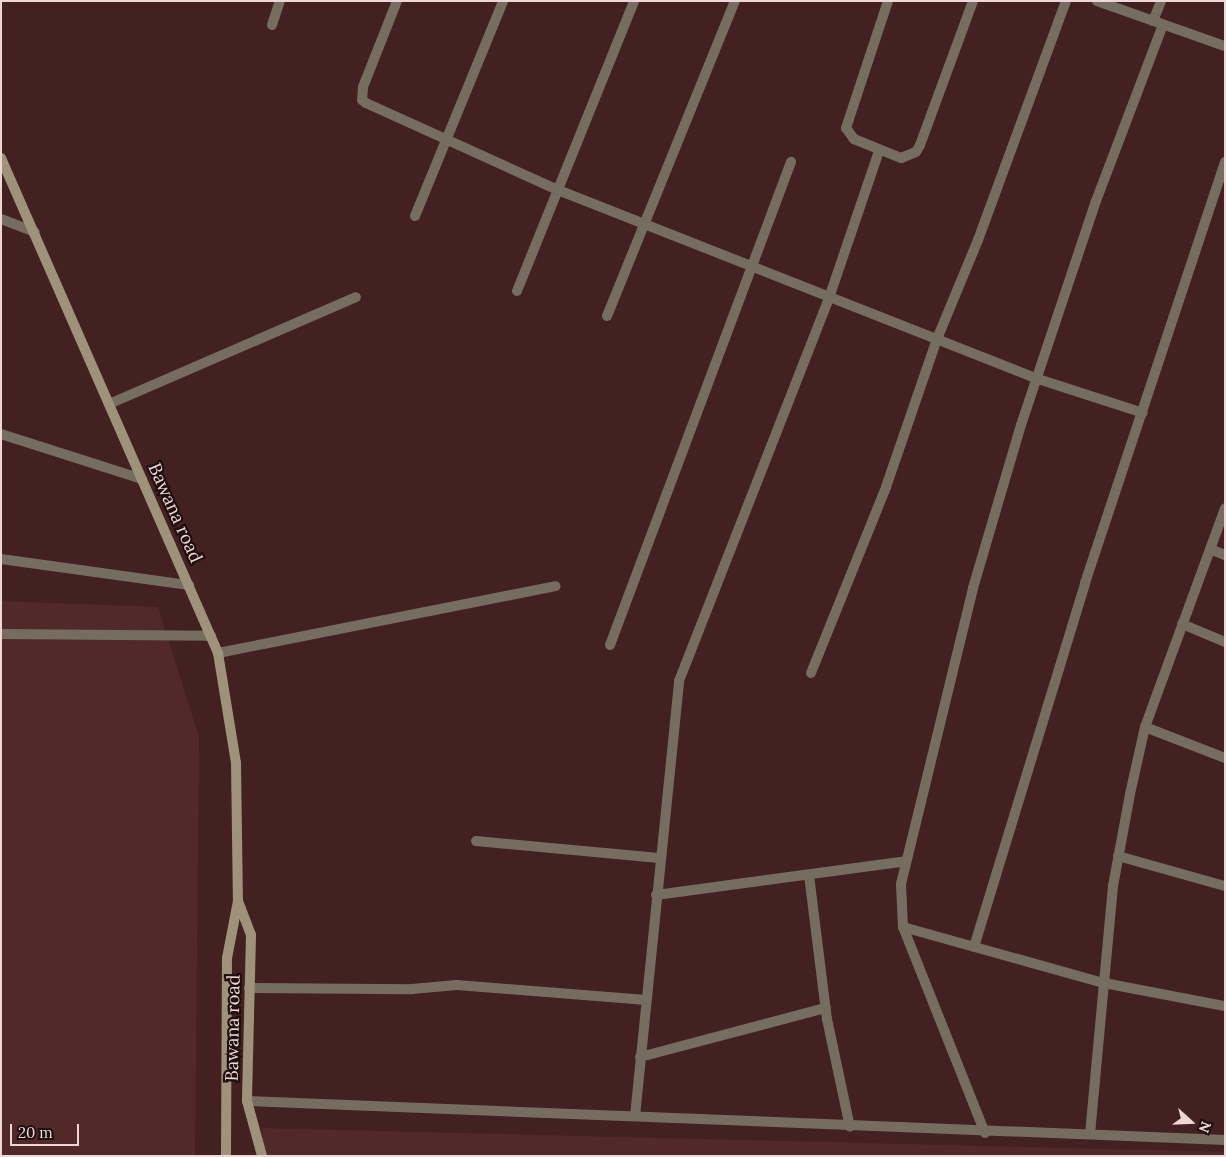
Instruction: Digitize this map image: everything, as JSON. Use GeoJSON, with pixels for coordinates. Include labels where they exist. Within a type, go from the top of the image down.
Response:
{"type":"FeatureCollection","features":[{"type":"Feature","properties":{"kind":"street"},"geometry":{"type":"LineString","coordinates":[[272,24],[280,1]]}},
{"type":"Feature","properties":{"kind":"street"},"geometry":{"type":"LineString","coordinates":[[397,1],[362,100],[445,142],[558,190],[830,295],[1038,379],[1143,413]]}},
{"type":"Feature","properties":{"kind":"street"},"geometry":{"type":"LineString","coordinates":[[414,216],[503,1]]}},
{"type":"Feature","properties":{"kind":"street"},"geometry":{"type":"LineString","coordinates":[[517,292],[634,1]]}},
{"type":"Feature","properties":{"kind":"street"},"geometry":{"type":"LineString","coordinates":[[607,316],[735,1]]}},
{"type":"Feature","properties":{"kind":"street"},"geometry":{"type":"LineString","coordinates":[[888,1],[846,128],[854,140],[901,158],[916,152],[973,1]]}},
{"type":"Feature","properties":{"kind":"street"},"geometry":{"type":"LineString","coordinates":[[811,673],[886,487],[937,338],[978,240],[1066,1]]}},
{"type":"Feature","properties":{"kind":"street"},"geometry":{"type":"LineString","coordinates":[[1097,1],[1225,46]]}},
{"type":"Feature","properties":{"kind":"street"},"geometry":{"type":"LineString","coordinates":[[1153,21],[1161,1]]}},
{"type":"Feature","properties":{"kind":"street"},"geometry":{"type":"LineString","coordinates":[[985,1133],[903,927],[901,884],[973,588],[1096,201],[1164,25]]}},
{"type":"Feature","properties":{"kind":"street"},"geometry":{"type":"LineString","coordinates":[[635,1116],[659,858],[679,681],[830,295],[879,151]]}},
{"type":"Feature","properties":{"kind":"street","name":"Bawana road"},"geometry":{"type":"LineString","coordinates":[[1,158],[218,653],[236,763],[238,901],[227,958],[226,1156]]}},
{"type":"Feature","properties":{"kind":"street"},"geometry":{"type":"LineString","coordinates":[[610,645],[792,162]]}},
{"type":"Feature","properties":{"kind":"street"},"geometry":{"type":"LineString","coordinates":[[974,947],[1085,583],[1225,162]]}},
{"type":"Feature","properties":{"kind":"street"},"geometry":{"type":"LineString","coordinates":[[1,219],[35,232]]}},
{"type":"Feature","properties":{"kind":"street"},"geometry":{"type":"LineString","coordinates":[[109,404],[356,297]]}},
{"type":"Feature","properties":{"kind":"street"},"geometry":{"type":"LineString","coordinates":[[1,434],[142,479]]}},
{"type":"Feature","properties":{"kind":"street"},"geometry":{"type":"LineString","coordinates":[[1090,1134],[1118,856],[1145,728],[1225,508]]}},
{"type":"Feature","properties":{"kind":"street"},"geometry":{"type":"LineString","coordinates":[[1210,549],[1225,555]]}},
{"type":"Feature","properties":{"kind":"street"},"geometry":{"type":"LineString","coordinates":[[1,559],[189,585]]}},
{"type":"Feature","properties":{"kind":"street"},"geometry":{"type":"LineString","coordinates":[[218,653],[555,586]]}},
{"type":"Feature","properties":{"kind":"street"},"geometry":{"type":"LineString","coordinates":[[1182,624],[1225,642]]}},
{"type":"Feature","properties":{"kind":"street"},"geometry":{"type":"LineString","coordinates":[[1,634],[211,636]]}},
{"type":"Feature","properties":{"kind":"street"},"geometry":{"type":"LineString","coordinates":[[1145,728],[1225,758]]}},
{"type":"Feature","properties":{"kind":"street"},"geometry":{"type":"LineString","coordinates":[[476,841],[659,858]]}},
{"type":"Feature","properties":{"kind":"street"},"geometry":{"type":"LineString","coordinates":[[1118,856],[1225,886]]}},
{"type":"Feature","properties":{"kind":"street"},"geometry":{"type":"LineString","coordinates":[[656,895],[906,861]]}},
{"type":"Feature","properties":{"kind":"street"},"geometry":{"type":"LineString","coordinates":[[809,875],[826,1008],[850,1127]]}},
{"type":"Feature","properties":{"kind":"street","name":"Bawana road"},"geometry":{"type":"LineString","coordinates":[[238,901],[251,935],[247,1101],[262,1156]]}},
{"type":"Feature","properties":{"kind":"street"},"geometry":{"type":"LineString","coordinates":[[903,927],[1104,983],[1225,1006]]}},
{"type":"Feature","properties":{"kind":"street"},"geometry":{"type":"LineString","coordinates":[[250,988],[412,989],[457,985],[646,1000]]}},
{"type":"Feature","properties":{"kind":"street"},"geometry":{"type":"LineString","coordinates":[[640,1057],[826,1008]]}},
{"type":"Feature","properties":{"kind":"street"},"geometry":{"type":"LineString","coordinates":[[247,1101],[635,1116],[985,1133],[1090,1134],[1225,1140]]}},
{"type":"Feature","properties":{"kind":"shaded area"},"geometry":{"type":"Polygon","coordinates":[[[1,601],[158,607],[199,737],[195,1156],[1,1156],[1,601]]]}},
{"type":"Feature","properties":{"kind":"shaded area"},"geometry":{"type":"Polygon","coordinates":[[[262,1128],[1225,1152],[1225,1156],[263,1156],[262,1128]]]}}]}
